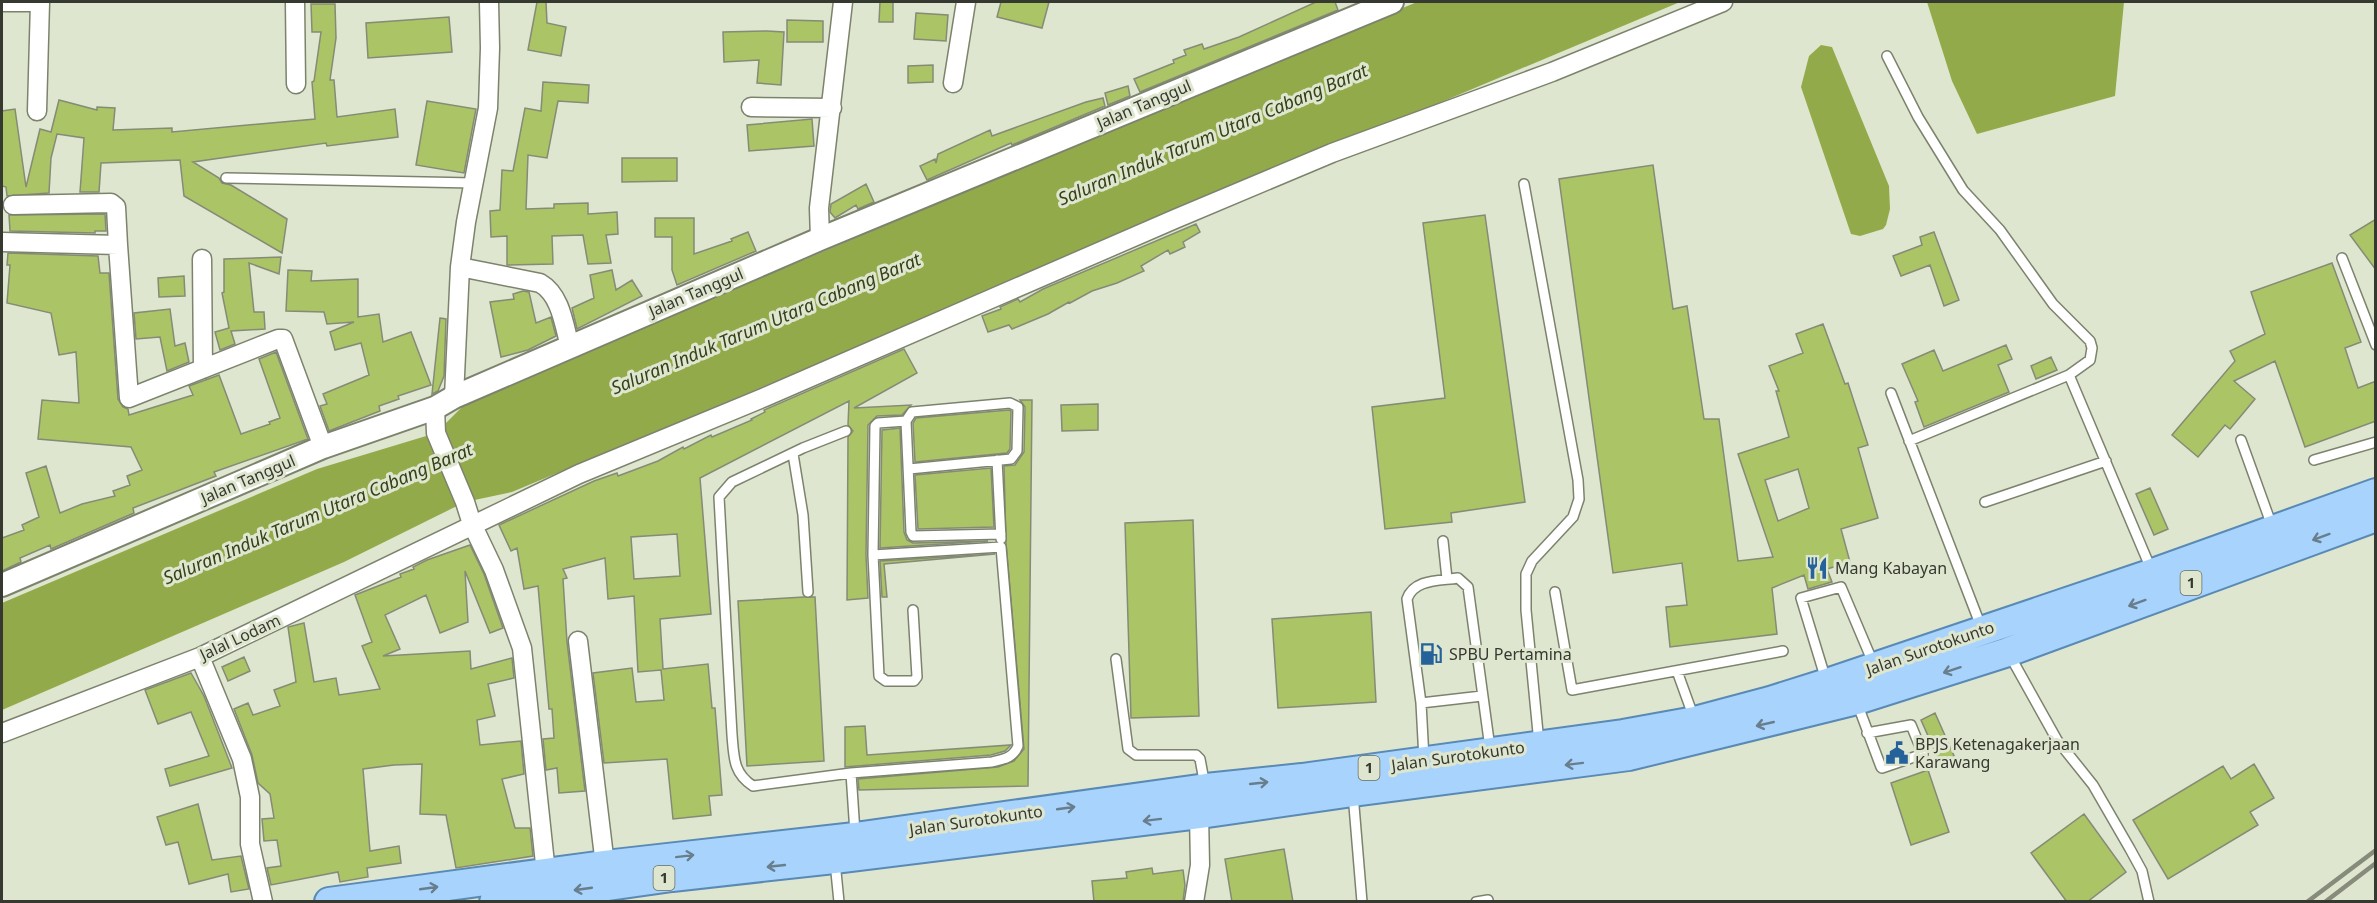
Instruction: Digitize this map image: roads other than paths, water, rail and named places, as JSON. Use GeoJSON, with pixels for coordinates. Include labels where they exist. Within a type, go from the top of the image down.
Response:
{"type":"FeatureCollection","features":[{"type":"Feature","properties":{"kind":"main road","name":"Jalan Surotokunto"},"geometry":{"type":"LineString","coordinates":[[494,902],[672,877],[834,859],[1202,801],[1302,778],[1425,771],[1541,756],[1623,734],[1695,721],[1770,701],[2153,573],[2376,493]]}},
{"type":"Feature","properties":{"kind":"main road","name":"Jalan Surotokunto"},"geometry":{"type":"LineString","coordinates":[[329,902],[546,873],[855,837],[1202,801],[1353,792],[1491,750],[1541,756],[1629,756],[1857,700],[2008,652],[2376,517]]}},
{"type":"Feature","properties":{"kind":"street"},"geometry":{"type":"LineString","coordinates":[[2,2],[40,2],[37,111]]}},
{"type":"Feature","properties":{"kind":"street"},"geometry":{"type":"LineString","coordinates":[[295,2],[296,84]]}},
{"type":"Feature","properties":{"kind":"street"},"geometry":{"type":"LineString","coordinates":[[489,2],[488,108],[460,267],[445,402],[436,433],[472,524],[494,570],[522,648],[546,873]]}},
{"type":"Feature","properties":{"kind":"street"},"geometry":{"type":"LineString","coordinates":[[820,239],[819,208],[843,2]]}},
{"type":"Feature","properties":{"kind":"street"},"geometry":{"type":"LineString","coordinates":[[954,82],[966,2]]}},
{"type":"Feature","properties":{"kind":"street","name":"Jalan Tanggul"},"geometry":{"type":"LineString","coordinates":[[2,585],[323,447],[445,402],[820,239],[1392,2]]}},
{"type":"Feature","properties":{"kind":"street","name":"Jalal Lodam"},"geometry":{"type":"LineString","coordinates":[[2,733],[200,657],[579,474],[765,397],[1322,157],[1552,72],[1723,2]]}},
{"type":"Feature","properties":{"kind":"street"},"geometry":{"type":"LineString","coordinates":[[751,107],[832,108]]}},
{"type":"Feature","properties":{"kind":"street"},"geometry":{"type":"LineString","coordinates":[[13,205],[111,203],[116,207],[129,398],[283,339],[323,447]]}},
{"type":"Feature","properties":{"kind":"street"},"geometry":{"type":"LineString","coordinates":[[2,242],[118,245]]}},
{"type":"Feature","properties":{"kind":"street"},"geometry":{"type":"LineString","coordinates":[[202,260],[203,369]]}},
{"type":"Feature","properties":{"kind":"street"},"geometry":{"type":"LineString","coordinates":[[460,267],[540,283],[549,288],[556,299],[570,346]]}},
{"type":"Feature","properties":{"kind":"street"},"geometry":{"type":"LineString","coordinates":[[578,642],[605,866]]}},
{"type":"Feature","properties":{"kind":"street"},"geometry":{"type":"LineString","coordinates":[[200,657],[242,759],[250,797],[250,844],[263,902]]}},
{"type":"Feature","properties":{"kind":"street"},"geometry":{"type":"LineString","coordinates":[[1194,902],[1200,865],[1202,801]]}},
{"type":"Feature","properties":{"kind":"lane"},"geometry":{"type":"LineString","coordinates":[[1887,56],[1918,117],[1963,190],[2000,230],[2053,304],[2090,341],[2092,348],[2091,360],[2069,375],[1909,441]]}},
{"type":"Feature","properties":{"kind":"lane"},"geometry":{"type":"LineString","coordinates":[[226,178],[473,183]]}},
{"type":"Feature","properties":{"kind":"lane"},"geometry":{"type":"LineString","coordinates":[[1524,184],[1578,480],[1579,499],[1573,517],[1532,561],[1526,574],[1526,610],[1541,756]]}},
{"type":"Feature","properties":{"kind":"lane"},"geometry":{"type":"LineString","coordinates":[[2342,258],[2376,345]]}},
{"type":"Feature","properties":{"kind":"lane"},"geometry":{"type":"LineString","coordinates":[[2069,375],[2153,573]]}},
{"type":"Feature","properties":{"kind":"lane"},"geometry":{"type":"LineString","coordinates":[[1891,393],[1982,630]]}},
{"type":"Feature","properties":{"kind":"lane"},"geometry":{"type":"LineString","coordinates":[[909,469],[1011,459],[1017,451],[1018,407],[1012,404],[912,412],[906,421],[911,532],[914,536],[1000,534]]}},
{"type":"Feature","properties":{"kind":"lane"},"geometry":{"type":"LineString","coordinates":[[906,421],[878,423],[875,426],[873,555],[879,676],[883,680],[914,681],[917,677],[913,610]]}},
{"type":"Feature","properties":{"kind":"lane"},"geometry":{"type":"LineString","coordinates":[[846,431],[732,482],[719,497],[734,767],[742,779],[753,786],[851,772],[992,762],[1009,758],[1015,753],[1018,746],[1000,534],[997,460]]}},
{"type":"Feature","properties":{"kind":"lane"},"geometry":{"type":"LineString","coordinates":[[2241,440],[2274,531]]}},
{"type":"Feature","properties":{"kind":"lane"},"geometry":{"type":"LineString","coordinates":[[2314,460],[2376,442]]}},
{"type":"Feature","properties":{"kind":"lane"},"geometry":{"type":"LineString","coordinates":[[793,454],[803,515],[808,592]]}},
{"type":"Feature","properties":{"kind":"lane"},"geometry":{"type":"LineString","coordinates":[[1985,502],[2106,461]]}},
{"type":"Feature","properties":{"kind":"lane"},"geometry":{"type":"LineString","coordinates":[[1443,541],[1447,579]]}},
{"type":"Feature","properties":{"kind":"lane"},"geometry":{"type":"LineString","coordinates":[[873,555],[1001,547]]}},
{"type":"Feature","properties":{"kind":"lane"},"geometry":{"type":"LineString","coordinates":[[1425,771],[1421,703],[1407,599],[1412,589],[1418,584],[1458,578],[1468,587],[1491,750]]}},
{"type":"Feature","properties":{"kind":"lane"},"geometry":{"type":"LineString","coordinates":[[1827,683],[1801,598],[1841,587],[1875,667]]}},
{"type":"Feature","properties":{"kind":"lane"},"geometry":{"type":"LineString","coordinates":[[1555,592],[1572,690],[1784,651]]}},
{"type":"Feature","properties":{"kind":"lane"},"geometry":{"type":"LineString","coordinates":[[2008,652],[2057,740],[2093,785],[2130,849],[2142,871],[2149,902]]}},
{"type":"Feature","properties":{"kind":"lane"},"geometry":{"type":"LineString","coordinates":[[1116,659],[1128,749],[1136,755],[1196,754],[1200,759],[1202,801]]}},
{"type":"Feature","properties":{"kind":"lane"},"geometry":{"type":"LineString","coordinates":[[1677,670],[1695,721]]}},
{"type":"Feature","properties":{"kind":"lane"},"geometry":{"type":"LineString","coordinates":[[1421,703],[1482,696]]}},
{"type":"Feature","properties":{"kind":"lane"},"geometry":{"type":"LineString","coordinates":[[1857,700],[1867,733],[1883,768],[1923,754],[1911,725],[1867,733]]}},
{"type":"Feature","properties":{"kind":"lane"},"geometry":{"type":"LineString","coordinates":[[851,772],[855,837]]}},
{"type":"Feature","properties":{"kind":"lane"},"geometry":{"type":"LineString","coordinates":[[1353,792],[1362,902]]}},
{"type":"Feature","properties":{"kind":"lane"},"geometry":{"type":"LineString","coordinates":[[834,859],[839,902]]}},
{"type":"Feature","properties":{"kind":"lane"},"geometry":{"type":"LineString","coordinates":[[1476,902],[1488,900]]}},
{"type":"Feature","properties":{"kind":"water","name":"Saluran Induk Tarum Utara Cabang Barat"},"geometry":{"type":"Polygon","coordinates":[[[1417,2],[1680,2],[512,492],[465,502],[344,562],[2,710],[2,603],[317,469],[436,433],[468,401],[1417,2]]]}},
{"type":"Feature","properties":{"kind":"water"},"geometry":{"type":"Polygon","coordinates":[[[1927,2],[2124,2],[2115,96],[1977,134],[1952,81],[1927,2]]]}},
{"type":"Feature","properties":{"kind":"water"},"geometry":{"type":"Polygon","coordinates":[[[1821,45],[1832,47],[1889,186],[1890,209],[1886,225],[1883,229],[1860,236],[1851,234],[1801,87],[1809,56],[1821,45]]]}},
{"type":"Feature","properties":{"kind":"railway"},"geometry":{"type":"LineString","coordinates":[[2307,902],[2376,850]]}},
{"type":"Feature","properties":{"kind":"railway"},"geometry":{"type":"LineString","coordinates":[[2325,902],[2376,863]]}},
{"type":"Feature","properties":{"kind":"place","name":"Mang Kabayan"},"geometry":{"type":"Point","coordinates":[1817,568]}},
{"type":"Feature","properties":{"kind":"place","name":"SPBU Pertamina"},"geometry":{"type":"Point","coordinates":[1431,654]}},
{"type":"Feature","properties":{"kind":"place","name":"BPJS Ketenagakerjaan Karawang"},"geometry":{"type":"Point","coordinates":[1897,753]}}]}
